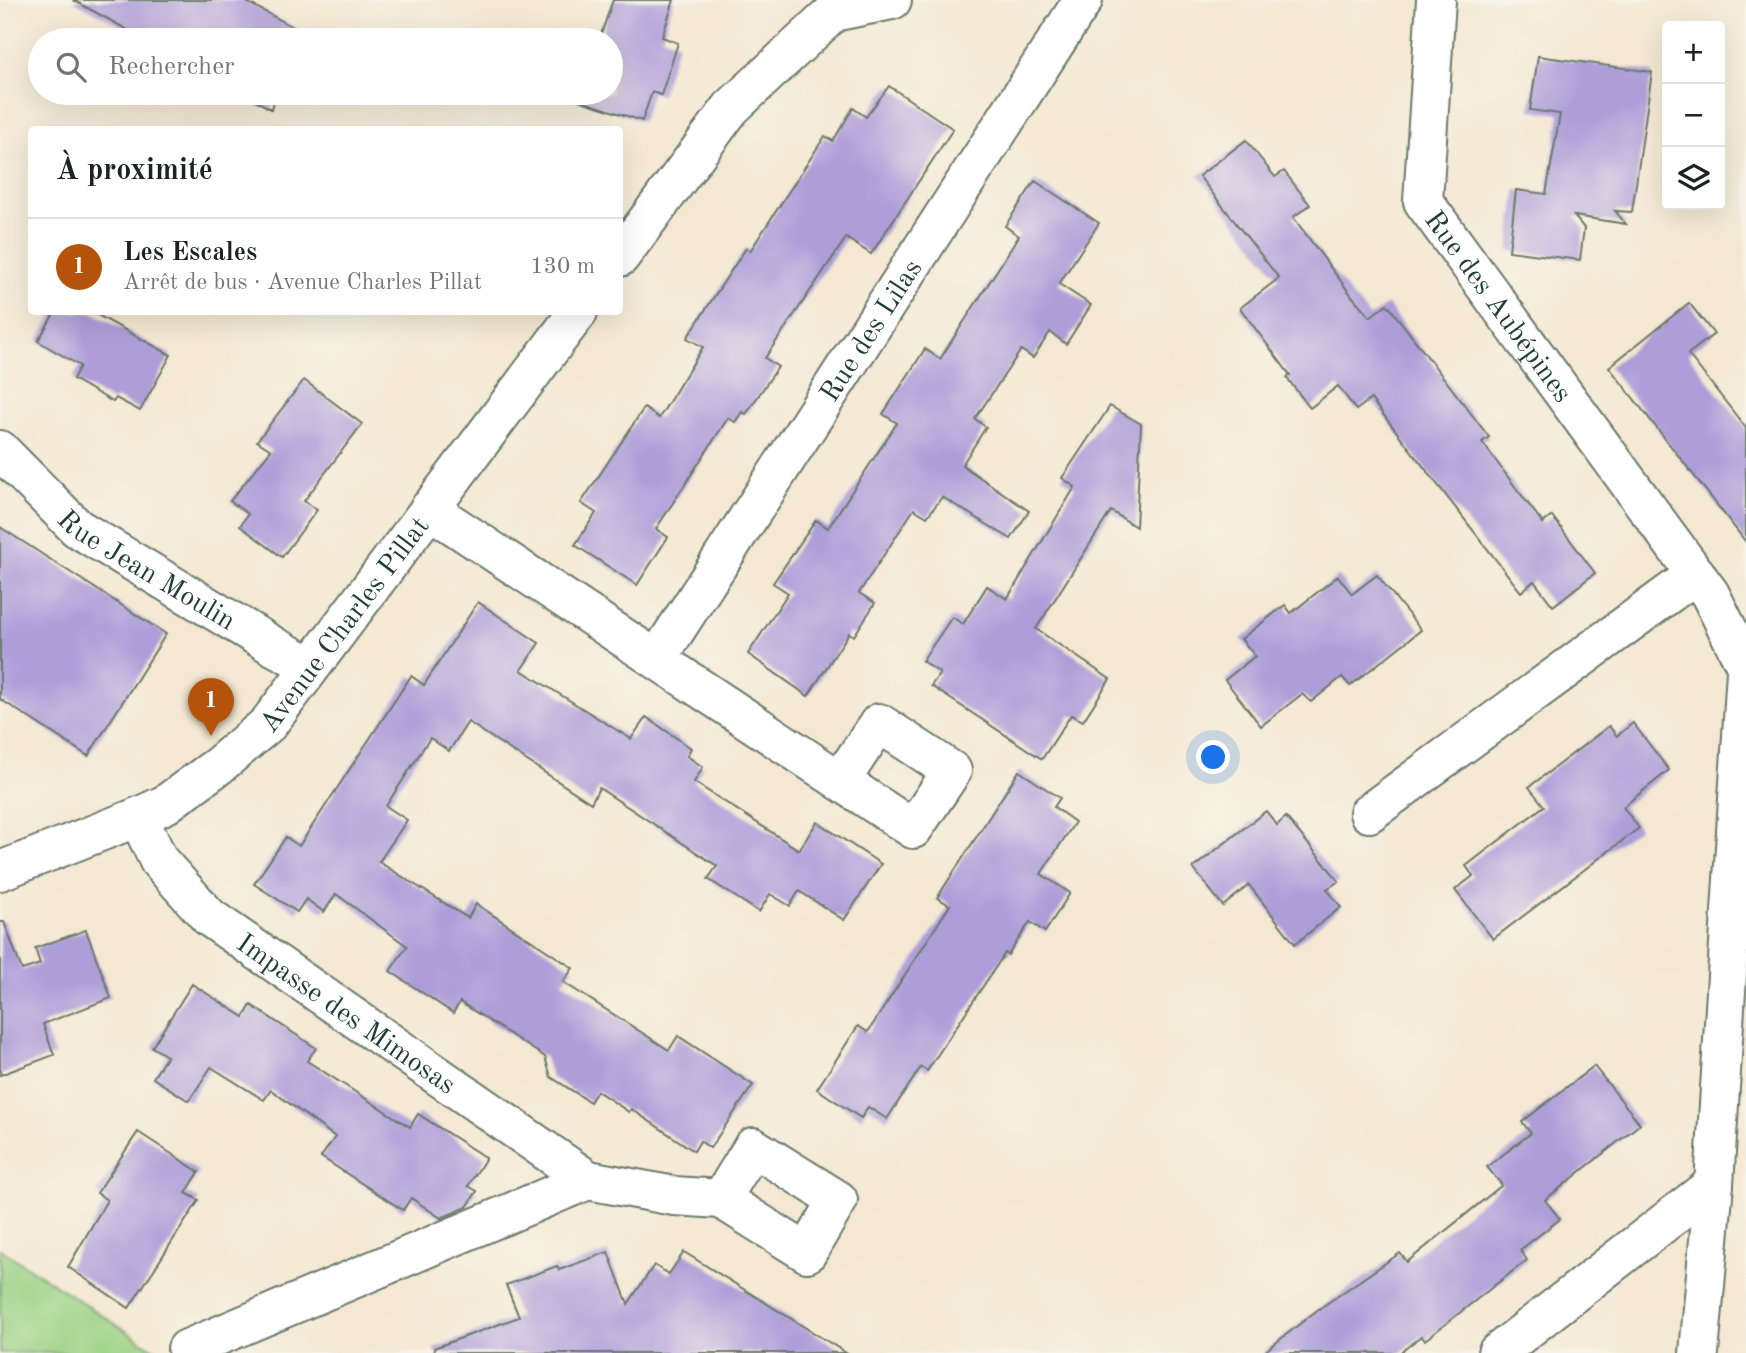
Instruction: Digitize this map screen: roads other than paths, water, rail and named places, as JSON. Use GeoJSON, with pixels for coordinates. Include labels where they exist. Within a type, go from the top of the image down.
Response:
{"type":"FeatureCollection","features":[{"type":"Feature","properties":{"kind":"street"},"geometry":{"type":"LineString","coordinates":[[623,253],[732,108],[833,6],[892,0]]}},
{"type":"Feature","properties":{"kind":"street","name":"Rue des Lilas"},"geometry":{"type":"LineString","coordinates":[[657,659],[1083,0]]}},
{"type":"Feature","properties":{"kind":"street","name":"Rue des Aubépines"},"geometry":{"type":"LineString","coordinates":[[1436,0],[1423,201],[1710,594],[1746,669],[1714,1184],[1699,1353]]}},
{"type":"Feature","properties":{"kind":"street","name":"Avenue Charles Pillat"},"geometry":{"type":"LineString","coordinates":[[0,871],[138,817],[176,796],[218,766],[268,724],[576,315]]}},
{"type":"Feature","properties":{"kind":"street","name":"Rue Jean Moulin"},"geometry":{"type":"LineString","coordinates":[[0,450],[76,528],[275,647],[312,666]]}},
{"type":"Feature","properties":{"kind":"street"},"geometry":{"type":"LineString","coordinates":[[429,509],[840,781]]}},
{"type":"Feature","properties":{"kind":"street"},"geometry":{"type":"LineString","coordinates":[[1370,813],[1696,574]]}},
{"type":"Feature","properties":{"kind":"street","name":"Impasse des Mimosas"},"geometry":{"type":"LineString","coordinates":[[138,817],[159,861],[209,917],[588,1180],[674,1196],[721,1199]]}},
{"type":"Feature","properties":{"kind":"street"},"geometry":{"type":"LineString","coordinates":[[187,1349],[588,1180]]}},
{"type":"Feature","properties":{"kind":"street"},"geometry":{"type":"LineString","coordinates":[[1497,1353],[1714,1184]]}},
{"type":"Feature","properties":{"kind":"place","name":"Les Escales"},"geometry":{"type":"Point","coordinates":[211,736]}}]}
